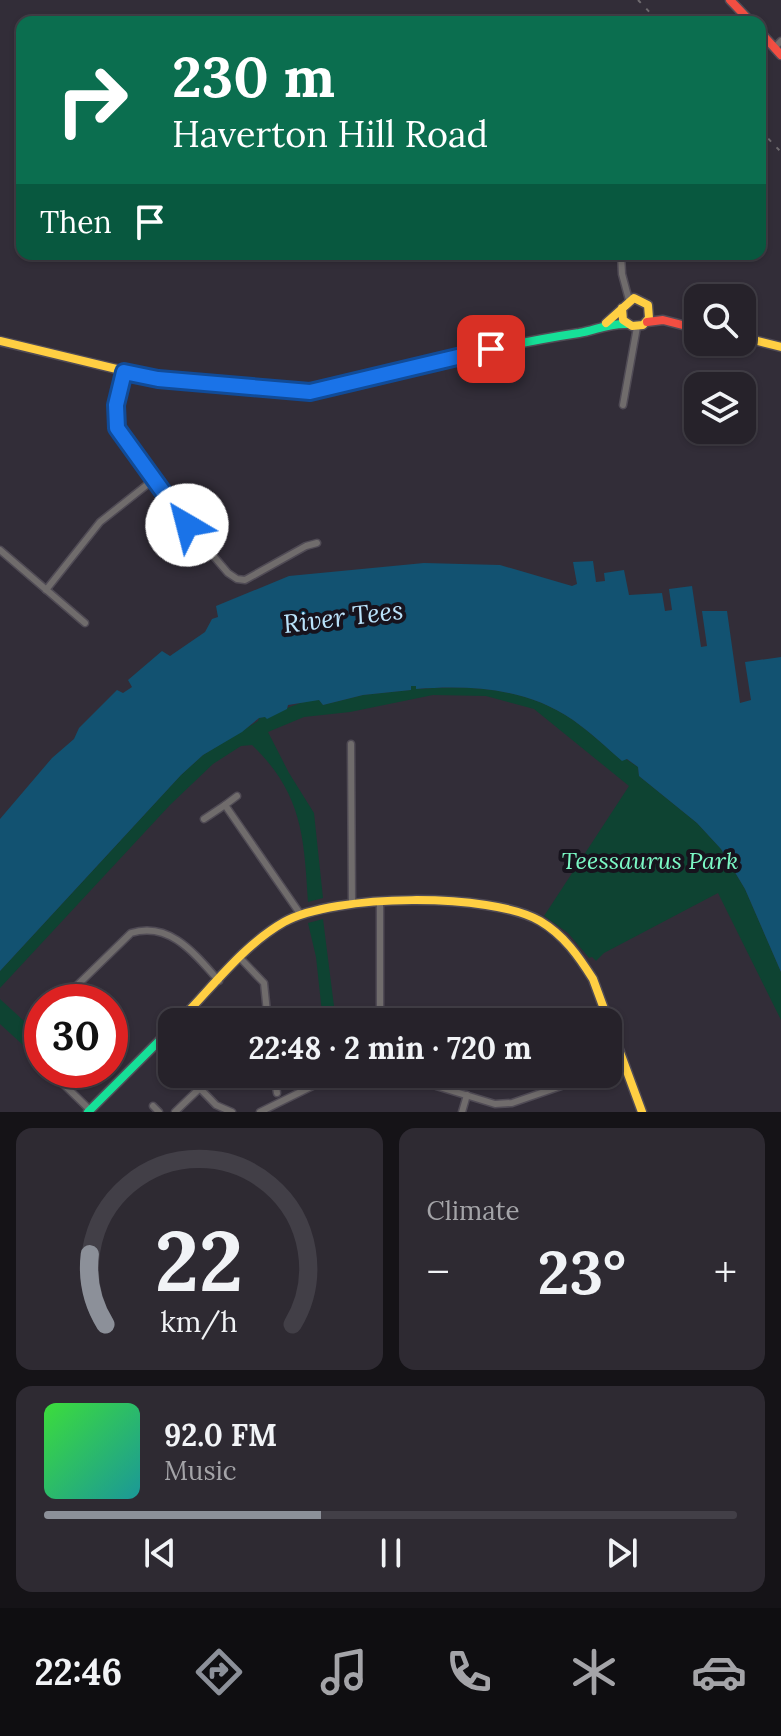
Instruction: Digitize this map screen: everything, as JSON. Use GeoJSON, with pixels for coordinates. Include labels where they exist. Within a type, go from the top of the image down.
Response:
{"type":"FeatureCollection","features":[{"type":"Feature","properties":{"kind":"main road"},"geometry":{"type":"LineString","coordinates":[[730,0],[745,16]]}},
{"type":"Feature","properties":{"kind":"main road"},"geometry":{"type":"LineString","coordinates":[[601,327],[629,300],[639,299],[671,322]]}},
{"type":"Feature","properties":{"kind":"main road"},"geometry":{"type":"LineString","coordinates":[[647,322],[650,313],[648,305]]}},
{"type":"Feature","properties":{"kind":"main road"},"geometry":{"type":"LineString","coordinates":[[622,308],[622,314],[632,326]]}},
{"type":"Feature","properties":{"kind":"main road"},"geometry":{"type":"LineString","coordinates":[[0,341],[158,379],[310,392],[520,342],[590,331],[612,323],[632,326],[663,320],[684,325]]}},
{"type":"Feature","properties":{"kind":"main road"},"geometry":{"type":"LineString","coordinates":[[756,341],[781,347]]}},
{"type":"Feature","properties":{"kind":"main road"},"geometry":{"type":"LineString","coordinates":[[192,1008],[274,929],[301,915],[352,904],[473,903],[509,909],[544,924],[574,950],[593,979],[642,1112]]}},
{"type":"Feature","properties":{"kind":"main road"},"geometry":{"type":"LineString","coordinates":[[89,1111],[157,1043]]}},
{"type":"Feature","properties":{"kind":"street"},"geometry":{"type":"LineString","coordinates":[[621,260],[629,300]]}},
{"type":"Feature","properties":{"kind":"street"},"geometry":{"type":"LineString","coordinates":[[623,405],[632,326]]}},
{"type":"Feature","properties":{"kind":"street"},"geometry":{"type":"LineString","coordinates":[[124,372],[116,405],[117,428],[187,525],[228,573],[245,580],[317,543]]}},
{"type":"Feature","properties":{"kind":"street"},"geometry":{"type":"LineString","coordinates":[[46,590],[100,522],[153,480]]}},
{"type":"Feature","properties":{"kind":"street"},"geometry":{"type":"LineString","coordinates":[[0,550],[85,623]]}},
{"type":"Feature","properties":{"kind":"street"},"geometry":{"type":"LineString","coordinates":[[351,744],[352,904]]}},
{"type":"Feature","properties":{"kind":"street"},"geometry":{"type":"LineString","coordinates":[[204,819],[237,796]]}},
{"type":"Feature","properties":{"kind":"street"},"geometry":{"type":"LineString","coordinates":[[225,805],[301,915]]}},
{"type":"Feature","properties":{"kind":"street"},"geometry":{"type":"LineString","coordinates":[[380,904],[380,1008]]}},
{"type":"Feature","properties":{"kind":"street"},"geometry":{"type":"LineString","coordinates":[[79,984],[131,933],[145,929],[157,930],[178,939],[219,981]]}},
{"type":"Feature","properties":{"kind":"street"},"geometry":{"type":"LineString","coordinates":[[241,959],[264,983],[267,1008]]}},
{"type":"Feature","properties":{"kind":"street"},"geometry":{"type":"LineString","coordinates":[[67,1088],[89,1111]]}},
{"type":"Feature","properties":{"kind":"street"},"geometry":{"type":"LineString","coordinates":[[175,1112],[200,1088],[216,1105],[232,1112]]}},
{"type":"Feature","properties":{"kind":"street"},"geometry":{"type":"LineString","coordinates":[[276,1088],[277,1093]]}},
{"type":"Feature","properties":{"kind":"street"},"geometry":{"type":"LineString","coordinates":[[260,1112],[311,1088]]}},
{"type":"Feature","properties":{"kind":"street"},"geometry":{"type":"LineString","coordinates":[[444,1088],[495,1104],[512,1103],[555,1088]]}},
{"type":"Feature","properties":{"kind":"street"},"geometry":{"type":"LineString","coordinates":[[462,1112],[467,1095]]}},
{"type":"Feature","properties":{"kind":"street"},"geometry":{"type":"LineString","coordinates":[[153,1106],[159,1112]]}},
{"type":"Feature","properties":{"kind":"green space","name":"Teessaurus Park"},"geometry":{"type":"Polygon","coordinates":[[[411,686],[417,689],[498,691],[537,701],[573,720],[621,760],[626,759],[638,767],[639,776],[697,823],[721,849],[745,889],[781,972],[781,1020],[718,893],[604,953],[596,961],[589,958],[568,933],[544,916],[629,786],[534,709],[486,696],[433,695],[350,712],[304,717],[268,732],[314,813],[323,898],[308,902],[302,836],[291,798],[269,763],[252,745],[241,746],[213,764],[170,805],[0,988],[0,971],[203,755],[259,718],[296,705],[319,700],[323,705],[363,695],[411,690],[411,686]]]}},
{"type":"Feature","properties":{"kind":"green space"},"geometry":{"type":"Polygon","coordinates":[[[323,919],[334,1008],[321,1008],[316,957],[308,923],[323,919]]]}},
{"type":"Feature","properties":{"kind":"green space"},"geometry":{"type":"Polygon","coordinates":[[[0,999],[24,1021],[24,1046],[0,1024],[0,999]]]}},
{"type":"Feature","properties":{"kind":"water","name":"River Tees"},"geometry":{"type":"Polygon","coordinates":[[[593,561],[596,582],[605,581],[604,573],[624,570],[629,595],[662,593],[665,611],[672,610],[669,589],[692,586],[701,647],[707,646],[702,611],[727,611],[740,703],[751,700],[745,662],[781,657],[781,972],[745,889],[721,849],[697,823],[639,776],[638,767],[627,759],[622,761],[573,720],[537,701],[498,691],[416,689],[416,686],[411,686],[411,690],[363,695],[323,705],[319,700],[288,705],[287,709],[267,719],[259,718],[203,755],[0,971],[0,819],[52,758],[74,739],[79,728],[117,690],[123,693],[132,687],[128,680],[162,651],[170,656],[205,632],[212,619],[218,617],[216,606],[289,576],[424,563],[500,565],[572,586],[577,584],[573,562],[593,561]]]}},
{"type":"Feature","properties":{"kind":"railway"},"geometry":{"type":"LineString","coordinates":[[638,0],[653,16]]}},
{"type":"Feature","properties":{"kind":"railway"},"geometry":{"type":"LineString","coordinates":[[766,136],[781,152]]}},
{"type":"Feature","properties":{"kind":"traffic: fast"},"geometry":{"type":"LineString","coordinates":[[398,371],[511,345],[627,324]]}},
{"type":"Feature","properties":{"kind":"traffic: fast"},"geometry":{"type":"LineString","coordinates":[[88,1112],[158,1042]]}},
{"type":"Feature","properties":{"kind":"traffic: slow"},"geometry":{"type":"LineString","coordinates":[[606,323],[634,298],[648,305],[649,318],[643,325],[632,326],[623,320],[622,308]]}},
{"type":"Feature","properties":{"kind":"traffic: slow"},"geometry":{"type":"LineString","coordinates":[[0,341],[158,379],[310,392],[398,371]]}},
{"type":"Feature","properties":{"kind":"traffic: slow"},"geometry":{"type":"LineString","coordinates":[[756,341],[781,347]]}},
{"type":"Feature","properties":{"kind":"traffic: slow"},"geometry":{"type":"LineString","coordinates":[[191,1008],[254,943],[284,922],[338,906],[412,900],[486,905],[540,921],[564,940],[576,955],[593,979],[604,1008]]}},
{"type":"Feature","properties":{"kind":"traffic: slow"},"geometry":{"type":"LineString","coordinates":[[622,1058],[642,1112]]}},
{"type":"Feature","properties":{"kind":"traffic: jam"},"geometry":{"type":"LineString","coordinates":[[730,0],[745,16]]}},
{"type":"Feature","properties":{"kind":"traffic: jam"},"geometry":{"type":"LineString","coordinates":[[766,39],[781,55]]}},
{"type":"Feature","properties":{"kind":"traffic: jam"},"geometry":{"type":"LineString","coordinates":[[647,322],[663,320],[684,325]]}},
{"type":"Feature","properties":{"kind":"route"},"geometry":{"type":"LineString","coordinates":[[187,525],[117,428],[116,405],[124,372],[158,379],[310,392],[491,349]]}}]}
